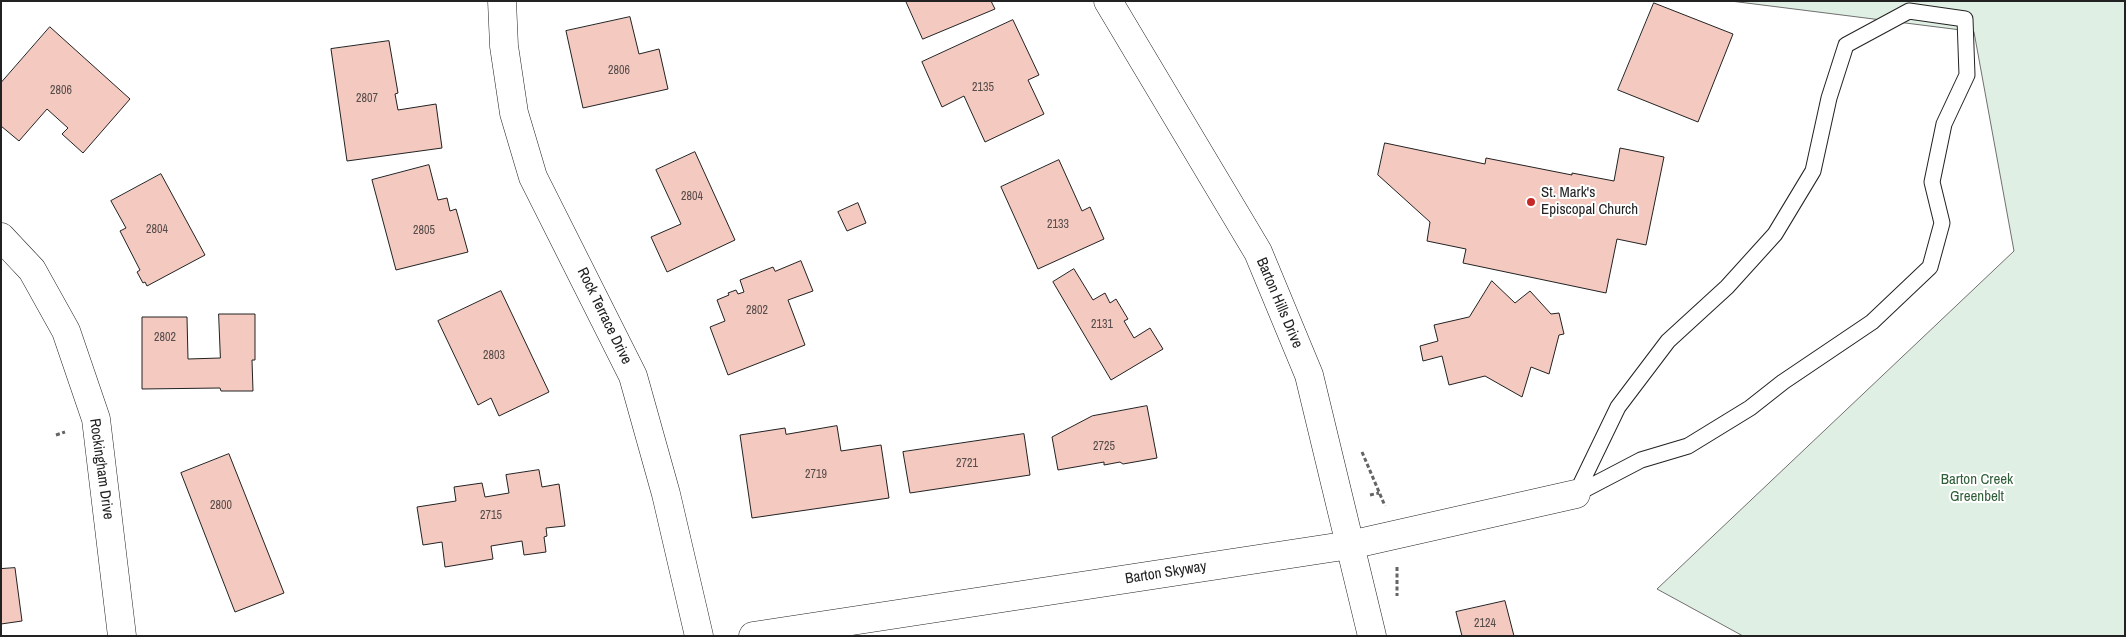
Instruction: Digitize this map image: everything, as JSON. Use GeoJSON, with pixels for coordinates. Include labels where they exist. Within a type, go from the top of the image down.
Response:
{"type":"FeatureCollection","features":[{"type":"Feature","properties":{"kind":"street","name":"Rock Terrace Drive"},"geometry":{"type":"LineString","coordinates":[[502,1],[504,46],[514,113],[533,176],[633,376],[666,494],[699,636]]}},
{"type":"Feature","properties":{"kind":"street","name":"Barton Hills Drive"},"geometry":{"type":"LineString","coordinates":[[1108,1],[1258,252],[1309,375],[1372,636]]}},
{"type":"Feature","properties":{"kind":"street","name":"Rockingham Drive"},"geometry":{"type":"LineString","coordinates":[[1,238],[32,270],[66,331],[96,419],[122,636]]}},
{"type":"Feature","properties":{"kind":"street","name":"Barton Skyway"},"geometry":{"type":"LineString","coordinates":[[753,636],[1350,545],[1576,494]]}},
{"type":"Feature","properties":{"kind":"lane"},"geometry":{"type":"LineString","coordinates":[[1910,11],[1965,19],[1967,75],[1944,124],[1932,182],[1942,223],[1930,267],[1872,322],[1783,382],[1750,408],[1688,446],[1641,460],[1576,494],[1618,407],[1668,340],[1727,287],[1775,234],[1813,171],[1829,98],[1846,45],[1910,11]]}},
{"type":"Feature","properties":{"kind":"path"},"geometry":{"type":"LineString","coordinates":[[1362,450],[1386,509]]}},
{"type":"Feature","properties":{"kind":"path"},"geometry":{"type":"LineString","coordinates":[[1397,601],[1396,574],[1398,559]]}},
{"type":"Feature","properties":{"kind":"green space","name":"Barton Creek Greenbelt"},"geometry":{"type":"Polygon","coordinates":[[[1731,1],[2125,1],[2125,636],[1743,636],[1657,589],[2014,251],[1974,32],[1731,1]]]}},
{"type":"Feature","properties":{"kind":"building"},"geometry":{"type":"Polygon","coordinates":[[[906,1],[991,1],[995,9],[923,39],[906,1]]]}},
{"type":"Feature","properties":{"kind":"building"},"geometry":{"type":"Polygon","coordinates":[[[1654,3],[1733,34],[1698,122],[1618,90],[1654,3]]]}},
{"type":"Feature","properties":{"kind":"building"},"geometry":{"type":"Polygon","coordinates":[[[630,17],[639,54],[659,49],[668,89],[583,108],[566,31],[630,17]]]}},
{"type":"Feature","properties":{"kind":"building"},"geometry":{"type":"Polygon","coordinates":[[[1013,20],[1039,75],[1028,80],[1044,114],[985,142],[964,96],[942,107],[922,62],[1013,20]]]}},
{"type":"Feature","properties":{"kind":"building"},"geometry":{"type":"Polygon","coordinates":[[[50,27],[130,99],[83,153],[62,134],[68,128],[47,109],[19,141],[1,126],[1,83],[50,27]]]}},
{"type":"Feature","properties":{"kind":"building"},"geometry":{"type":"Polygon","coordinates":[[[389,41],[398,93],[395,94],[398,110],[436,104],[442,148],[347,161],[331,49],[389,41]]]}},
{"type":"Feature","properties":{"kind":"building","name":"St. Mark's Episcopal Church"},"geometry":{"type":"Polygon","coordinates":[[[1385,143],[1485,164],[1486,158],[1572,175],[1572,173],[1614,181],[1620,148],[1664,157],[1646,245],[1617,239],[1606,293],[1463,263],[1466,249],[1427,241],[1430,222],[1378,175],[1385,143]]]}},
{"type":"Feature","properties":{"kind":"building"},"geometry":{"type":"Polygon","coordinates":[[[695,152],[735,240],[667,272],[651,237],[681,224],[656,170],[695,152]]]}},
{"type":"Feature","properties":{"kind":"building"},"geometry":{"type":"Polygon","coordinates":[[[1059,160],[1082,211],[1090,207],[1104,239],[1038,269],[1001,187],[1059,160]]]}},
{"type":"Feature","properties":{"kind":"building"},"geometry":{"type":"Polygon","coordinates":[[[429,165],[438,200],[447,198],[450,211],[456,209],[468,252],[396,270],[372,180],[429,165]]]}},
{"type":"Feature","properties":{"kind":"building"},"geometry":{"type":"Polygon","coordinates":[[[161,174],[205,255],[147,286],[145,282],[143,283],[137,272],[140,270],[120,231],[126,228],[111,201],[161,174]]]}},
{"type":"Feature","properties":{"kind":"building"},"geometry":{"type":"Polygon","coordinates":[[[858,203],[866,223],[847,231],[838,212],[858,203]]]}},
{"type":"Feature","properties":{"kind":"building"},"geometry":{"type":"Polygon","coordinates":[[[801,261],[813,291],[788,300],[805,345],[728,375],[710,327],[725,321],[717,300],[736,290],[738,294],[744,292],[740,280],[773,267],[775,271],[801,261]]]}},
{"type":"Feature","properties":{"kind":"building"},"geometry":{"type":"Polygon","coordinates":[[[1074,269],[1093,300],[1105,293],[1110,303],[1116,299],[1128,319],[1124,321],[1134,338],[1150,328],[1163,349],[1111,380],[1053,282],[1074,269]]]}},
{"type":"Feature","properties":{"kind":"building"},"geometry":{"type":"Polygon","coordinates":[[[1492,281],[1515,303],[1530,291],[1551,314],[1559,313],[1564,334],[1559,335],[1549,374],[1531,367],[1522,397],[1485,376],[1449,385],[1442,356],[1423,361],[1420,346],[1438,341],[1434,325],[1469,317],[1492,281]]]}},
{"type":"Feature","properties":{"kind":"building"},"geometry":{"type":"Polygon","coordinates":[[[501,291],[549,392],[499,416],[491,398],[478,405],[438,321],[501,291]]]}},
{"type":"Feature","properties":{"kind":"building"},"geometry":{"type":"Polygon","coordinates":[[[219,314],[255,314],[255,360],[252,360],[253,391],[221,391],[220,388],[142,389],[142,317],[187,317],[188,359],[220,358],[219,314]]]}},
{"type":"Feature","properties":{"kind":"building"},"geometry":{"type":"Polygon","coordinates":[[[1147,406],[1157,458],[1123,464],[1120,462],[1104,465],[1104,462],[1058,470],[1052,437],[1092,416],[1147,406]]]}},
{"type":"Feature","properties":{"kind":"building"},"geometry":{"type":"Polygon","coordinates":[[[837,426],[841,451],[881,445],[889,498],[752,518],[740,435],[785,428],[786,434],[837,426]]]}},
{"type":"Feature","properties":{"kind":"building"},"geometry":{"type":"Polygon","coordinates":[[[1024,434],[1030,475],[910,493],[903,452],[1024,434]]]}},
{"type":"Feature","properties":{"kind":"building"},"geometry":{"type":"Polygon","coordinates":[[[229,454],[284,593],[235,612],[181,473],[229,454]]]}},
{"type":"Feature","properties":{"kind":"building"},"geometry":{"type":"Polygon","coordinates":[[[539,470],[542,487],[559,484],[565,526],[546,528],[547,536],[544,537],[546,552],[524,555],[522,541],[491,546],[493,559],[445,567],[442,542],[423,545],[417,507],[456,501],[454,487],[482,483],[485,497],[509,493],[506,475],[539,470]]]}},
{"type":"Feature","properties":{"kind":"building"},"geometry":{"type":"Polygon","coordinates":[[[15,568],[22,621],[1,624],[1,569],[15,568]]]}},
{"type":"Feature","properties":{"kind":"building"},"geometry":{"type":"Polygon","coordinates":[[[1505,601],[1514,636],[1462,636],[1456,612],[1505,601]]]}},
{"type":"Feature","properties":{"kind":"place","name":"St. Mark's Episcopal Church"},"geometry":{"type":"Point","coordinates":[1531,202]}}]}
